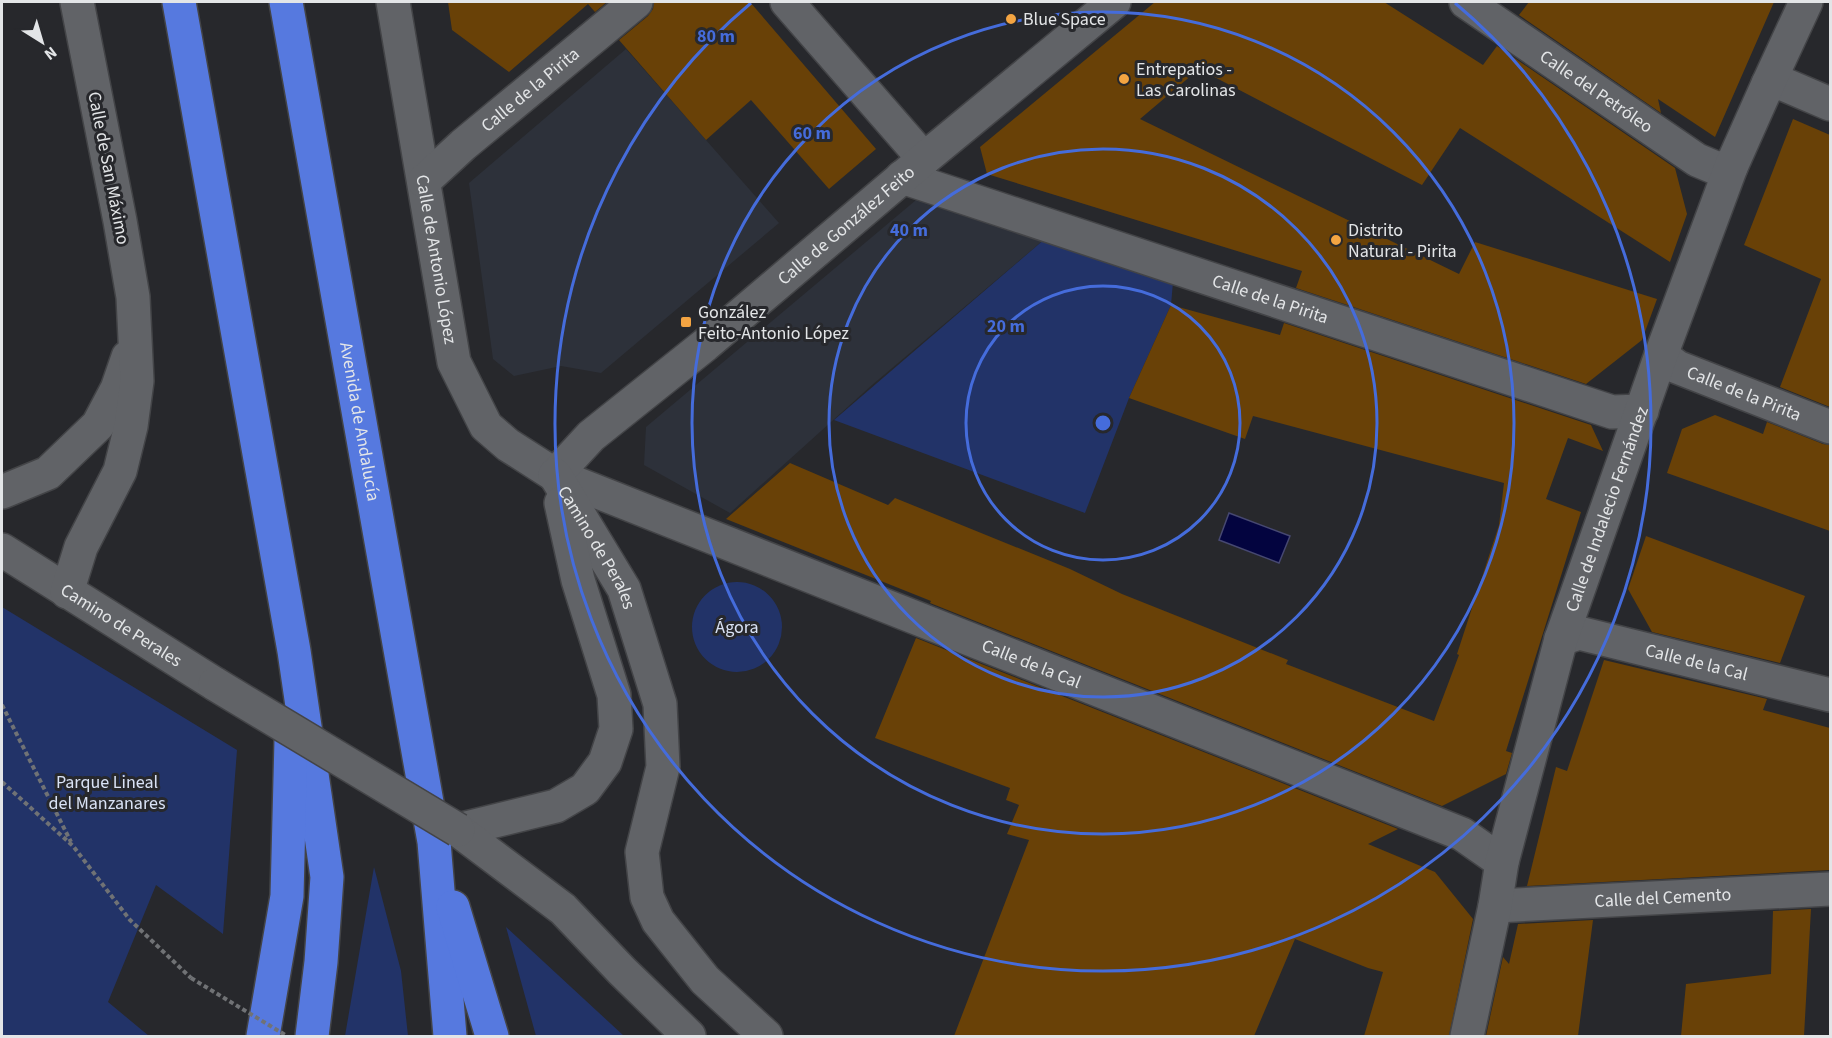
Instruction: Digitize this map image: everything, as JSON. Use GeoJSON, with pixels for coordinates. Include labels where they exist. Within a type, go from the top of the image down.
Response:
{"type":"FeatureCollection","features":[{"type":"Feature","properties":{"kind":"highway"},"geometry":{"type":"LineString","coordinates":[[179,2],[294,651],[327,877],[321,962],[312,1036]]}},
{"type":"Feature","properties":{"kind":"highway","name":"Avenida de Andalucía"},"geometry":{"type":"LineString","coordinates":[[286,2],[446,836]]}},
{"type":"Feature","properties":{"kind":"highway"},"geometry":{"type":"LineString","coordinates":[[263,1036],[287,896],[294,651]]}},
{"type":"Feature","properties":{"kind":"highway"},"geometry":{"type":"LineString","coordinates":[[446,836],[450,1036]]}},
{"type":"Feature","properties":{"kind":"highway"},"geometry":{"type":"LineString","coordinates":[[446,836],[492,1036]]}},
{"type":"Feature","properties":{"kind":"street","name":"Calle de San Máximo"},"geometry":{"type":"LineString","coordinates":[[67,592],[81,547],[120,471],[131,426],[137,381],[132,297],[120,221],[77,2]]}},
{"type":"Feature","properties":{"kind":"street","name":"Calle de Antonio López"},"geometry":{"type":"LineString","coordinates":[[393,2],[454,362],[486,426],[508,445],[555,475]]}},
{"type":"Feature","properties":{"kind":"street","name":"Calle de la Pirita"},"geometry":{"type":"LineString","coordinates":[[424,181],[463,145],[636,2]]}},
{"type":"Feature","properties":{"kind":"street"},"geometry":{"type":"LineString","coordinates":[[787,2],[913,168]]}},
{"type":"Feature","properties":{"kind":"street","name":"Calle de González Feito"},"geometry":{"type":"LineString","coordinates":[[555,475],[591,436],[705,345],[913,168],[1114,2]]}},
{"type":"Feature","properties":{"kind":"street","name":"Calle del Petróleo"},"geometry":{"type":"LineString","coordinates":[[1466,2],[1697,160],[1716,168],[1731,167]]}},
{"type":"Feature","properties":{"kind":"street","name":"Calle de Indalecio Fernández"},"geometry":{"type":"LineString","coordinates":[[1467,1036],[1495,906],[1502,862],[1561,639],[1661,355],[1731,167],[1806,2]]}},
{"type":"Feature","properties":{"kind":"street"},"geometry":{"type":"LineString","coordinates":[[1768,84],[1783,84],[1830,104]]}},
{"type":"Feature","properties":{"kind":"street","name":"Calle de la Pirita"},"geometry":{"type":"LineString","coordinates":[[913,168],[1612,412],[1642,411]]}},
{"type":"Feature","properties":{"kind":"street","name":"Calle de San Máximo"},"geometry":{"type":"LineString","coordinates":[[2,492],[48,473],[98,425],[117,389],[135,336]]}},
{"type":"Feature","properties":{"kind":"street","name":"Calle de la Pirita"},"geometry":{"type":"LineString","coordinates":[[1661,355],[1677,368],[1830,427]]}},
{"type":"Feature","properties":{"kind":"street","name":"Camino de Perales"},"geometry":{"type":"LineString","coordinates":[[446,836],[556,806],[585,789],[605,762],[616,729],[614,695],[578,580],[555,475]]}},
{"type":"Feature","properties":{"kind":"street","name":"Camino de Perales"},"geometry":{"type":"LineString","coordinates":[[555,475],[624,589],[660,704],[663,767],[642,852],[647,897],[658,921],[705,980],[766,1036]]}},
{"type":"Feature","properties":{"kind":"street","name":"Calle de la Cal"},"geometry":{"type":"LineString","coordinates":[[555,475],[1462,834],[1502,862]]}},
{"type":"Feature","properties":{"kind":"street","name":"Camino de Perales"},"geometry":{"type":"LineString","coordinates":[[2,550],[215,684],[446,836],[563,909],[689,1036]]}},
{"type":"Feature","properties":{"kind":"street","name":"Calle de la Cal"},"geometry":{"type":"LineString","coordinates":[[1561,639],[1579,633],[1830,694]]}},
{"type":"Feature","properties":{"kind":"street","name":"Calle del Cemento"},"geometry":{"type":"LineString","coordinates":[[1495,906],[1830,889]]}},
{"type":"Feature","properties":{"kind":"path"},"geometry":{"type":"LineString","coordinates":[[2,705],[73,846]]}},
{"type":"Feature","properties":{"kind":"path"},"geometry":{"type":"LineString","coordinates":[[2,782],[73,846],[130,920],[191,978],[286,1036]]}},
{"type":"Feature","properties":{"kind":"shaded area"},"geometry":{"type":"Polygon","coordinates":[[[626,49],[779,223],[601,373],[561,366],[514,376],[493,359],[469,183],[626,49]]]}},
{"type":"Feature","properties":{"kind":"shaded area"},"geometry":{"type":"Polygon","coordinates":[[[922,195],[1046,238],[872,385],[730,513],[644,465],[646,427],[922,195]]]}},
{"type":"Feature","properties":{"kind":"shaded area"},"geometry":{"type":"Polygon","coordinates":[[[1229,513],[1290,536],[1279,563],[1219,540],[1229,513]]]}},
{"type":"Feature","properties":{"kind":"green space"},"geometry":{"type":"Polygon","coordinates":[[[1046,238],[1173,282],[1171,305],[1129,398],[1085,513],[834,420],[1046,238]]]}},
{"type":"Feature","properties":{"kind":"green space","name":"Ágora"},"geometry":{"type":"Polygon","coordinates":[[[737,582],[754,585],[769,595],[779,610],[782,627],[779,644],[769,659],[754,669],[737,672],[720,669],[705,659],[695,644],[692,627],[695,610],[705,595],[720,585],[737,582]]]}},
{"type":"Feature","properties":{"kind":"green space","name":"Parque Lineal del Manzanares"},"geometry":{"type":"Polygon","coordinates":[[[2,607],[237,750],[223,934],[156,885],[108,1002],[149,1036],[2,1036],[2,607]]]}},
{"type":"Feature","properties":{"kind":"green space"},"geometry":{"type":"Polygon","coordinates":[[[374,867],[401,971],[408,1036],[345,1036],[374,867]]]}},
{"type":"Feature","properties":{"kind":"green space"},"geometry":{"type":"Polygon","coordinates":[[[506,927],[624,1036],[536,1036],[506,927]]]}},
{"type":"Feature","properties":{"kind":"building"},"geometry":{"type":"Polygon","coordinates":[[[448,2],[607,2],[595,12],[588,4],[509,72],[452,30],[448,2]]]}},
{"type":"Feature","properties":{"kind":"building"},"geometry":{"type":"Polygon","coordinates":[[[654,2],[750,2],[876,149],[829,189],[751,100],[706,140],[619,40],[648,16],[653,9],[654,2]]]}},
{"type":"Feature","properties":{"kind":"building"},"geometry":{"type":"Polygon","coordinates":[[[1155,2],[1384,2],[1483,65],[1497,46],[1675,168],[1687,214],[1670,262],[1460,128],[1422,185],[1199,69],[1140,119],[1459,274],[1475,242],[1657,299],[1642,340],[1586,384],[1296,288],[1302,271],[987,174],[980,147],[1155,2]]]}},
{"type":"Feature","properties":{"kind":"building"},"geometry":{"type":"Polygon","coordinates":[[[1529,2],[1774,2],[1715,137],[1658,99],[1661,113],[1519,15],[1529,2]]]}},
{"type":"Feature","properties":{"kind":"building"},"geometry":{"type":"Polygon","coordinates":[[[1793,119],[1830,135],[1830,407],[1780,387],[1821,279],[1744,245],[1793,119]]]}},
{"type":"Feature","properties":{"kind":"building"},"geometry":{"type":"Polygon","coordinates":[[[1171,305],[1280,335],[1284,323],[1591,425],[1603,451],[1568,438],[1546,499],[1581,512],[1506,751],[1512,753],[1506,774],[1442,806],[930,603],[931,601],[726,519],[790,463],[888,505],[895,498],[1070,569],[1122,594],[1288,660],[1286,664],[1434,721],[1459,655],[1457,654],[1499,525],[1504,483],[1253,416],[1245,439],[1129,398],[1171,305]]]}},
{"type":"Feature","properties":{"kind":"building"},"geometry":{"type":"Polygon","coordinates":[[[1715,415],[1763,434],[1767,422],[1830,445],[1830,531],[1667,473],[1682,429],[1715,415]]]}},
{"type":"Feature","properties":{"kind":"building"},"geometry":{"type":"Polygon","coordinates":[[[1646,536],[1805,596],[1780,663],[1652,632],[1628,589],[1646,536]]]}},
{"type":"Feature","properties":{"kind":"building"},"geometry":{"type":"Polygon","coordinates":[[[916,638],[1398,829],[1368,844],[1435,872],[1473,919],[1449,1036],[1364,1036],[1383,972],[1295,939],[1254,1036],[954,1036],[1029,840],[1007,834],[1019,805],[1006,800],[1010,788],[875,738],[916,638]]]}},
{"type":"Feature","properties":{"kind":"building"},"geometry":{"type":"Polygon","coordinates":[[[1604,660],[1767,699],[1763,710],[1830,728],[1830,870],[1527,886],[1556,767],[1567,771],[1604,660]]]}},
{"type":"Feature","properties":{"kind":"building"},"geometry":{"type":"Polygon","coordinates":[[[1811,909],[1804,1036],[1681,1036],[1686,984],[1771,974],[1773,911],[1811,909]]]}},
{"type":"Feature","properties":{"kind":"building"},"geometry":{"type":"Polygon","coordinates":[[[1593,920],[1578,1036],[1486,1036],[1503,957],[1509,964],[1518,924],[1593,920]]]}},
{"type":"Feature","properties":{"kind":"place","name":"Blue Space"},"geometry":{"type":"Point","coordinates":[1011,19]}},
{"type":"Feature","properties":{"kind":"place","name":"Entrepatios - Las Carolinas"},"geometry":{"type":"Point","coordinates":[1124,79]}},
{"type":"Feature","properties":{"kind":"place","name":"Distrito Natural - Pirita"},"geometry":{"type":"Point","coordinates":[1336,240]}},
{"type":"Feature","properties":{"kind":"place","name":"González Feito-Antonio López"},"geometry":{"type":"Point","coordinates":[686,322]}}]}
